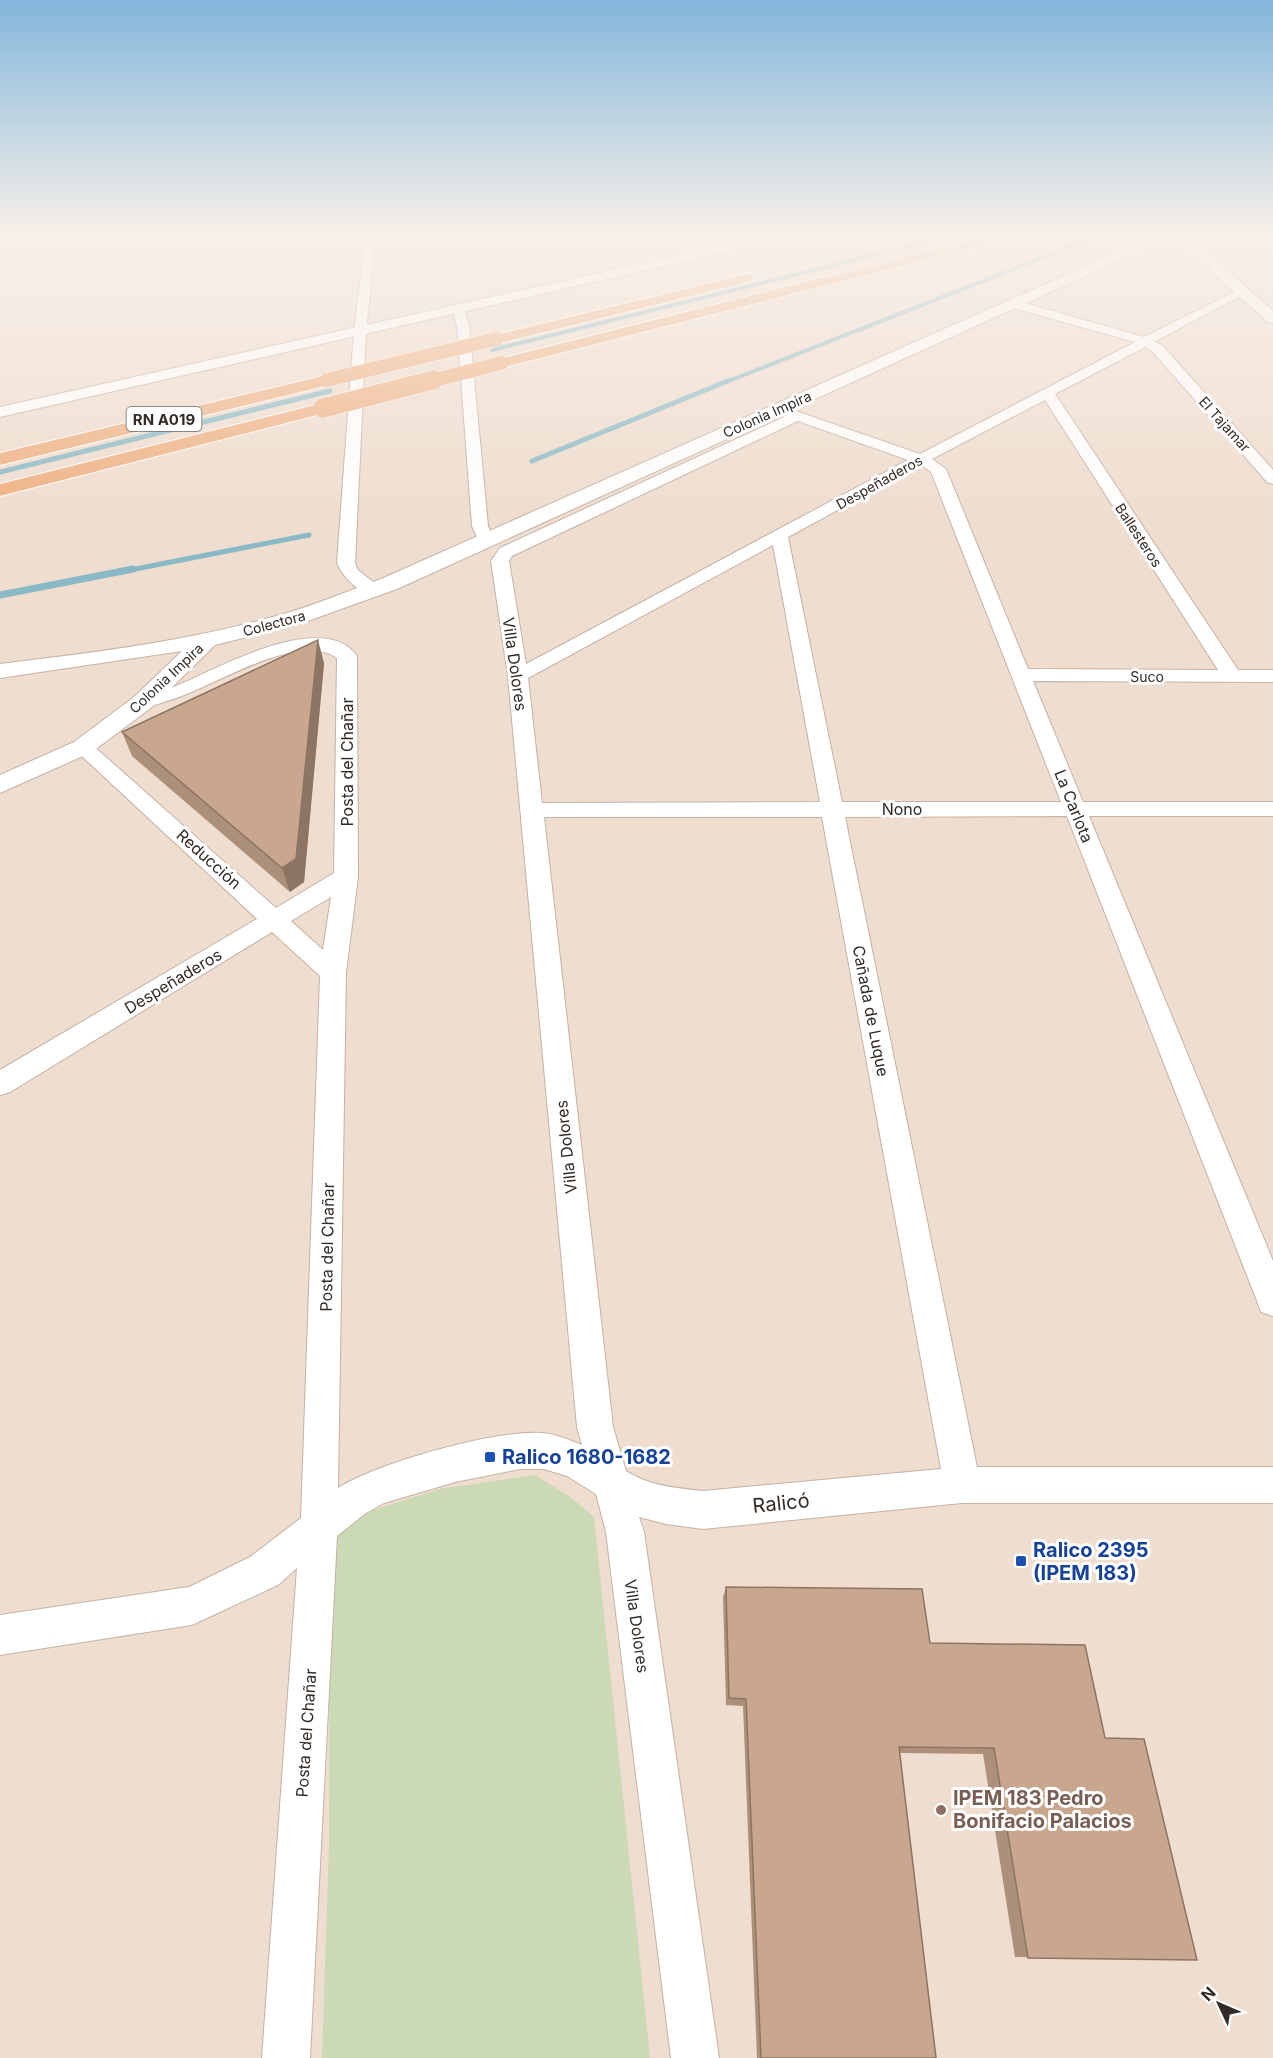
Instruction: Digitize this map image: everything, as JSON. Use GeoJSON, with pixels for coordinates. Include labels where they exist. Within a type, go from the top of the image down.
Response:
{"type":"FeatureCollection","features":[{"type":"Feature","properties":{"kind":"highway","name":"RN A019"},"geometry":{"type":"LineString","coordinates":[[0,459],[529,331]]}},
{"type":"Feature","properties":{"kind":"highway","name":"RN A019"},"geometry":{"type":"LineString","coordinates":[[0,490],[628,331]]}},
{"type":"Feature","properties":{"kind":"street"},"geometry":{"type":"LineString","coordinates":[[0,412],[360,331]]}},
{"type":"Feature","properties":{"kind":"street"},"geometry":{"type":"LineString","coordinates":[[360,331],[346,563],[350,573],[374,590]]}},
{"type":"Feature","properties":{"kind":"street"},"geometry":{"type":"LineString","coordinates":[[464,331],[480,526],[486,540]]}},
{"type":"Feature","properties":{"kind":"street","name":"Colonia Impira"},"geometry":{"type":"LineString","coordinates":[[532,519],[954,331]]}},
{"type":"Feature","properties":{"kind":"street","name":"El Tajamar"},"geometry":{"type":"LineString","coordinates":[[1111,331],[1147,341],[1157,348],[1273,479]]}},
{"type":"Feature","properties":{"kind":"street","name":"Despeñaderos"},"geometry":{"type":"LineString","coordinates":[[518,676],[780,537],[921,459],[1166,331]]}},
{"type":"Feature","properties":{"kind":"street","name":"Ballesteros"},"geometry":{"type":"LineString","coordinates":[[1047,393],[1232,676]]}},
{"type":"Feature","properties":{"kind":"street","name":"La Carlota"},"geometry":{"type":"LineString","coordinates":[[778,410],[921,459],[938,469],[1273,1301]]}},
{"type":"Feature","properties":{"kind":"street","name":"Villa Dolores"},"geometry":{"type":"LineString","coordinates":[[695,2058],[625,1532],[609,1483],[595,1427],[518,676],[500,561],[506,552],[797,416]]}},
{"type":"Feature","properties":{"kind":"street"},"geometry":{"type":"LineString","coordinates":[[1245,447],[1264,447]]}},
{"type":"Feature","properties":{"kind":"street","name":"Colectora"},"geometry":{"type":"LineString","coordinates":[[0,672],[137,653],[207,640],[299,616],[374,590],[532,519]]}},
{"type":"Feature","properties":{"kind":"street","name":"Cañada de Luque"},"geometry":{"type":"LineString","coordinates":[[780,537],[962,1485]]}},
{"type":"Feature","properties":{"kind":"street","name":"Colonia Impira"},"geometry":{"type":"LineString","coordinates":[[0,785],[83,747],[143,702],[207,640]]}},
{"type":"Feature","properties":{"kind":"street","name":"Posta del Chañar"},"geometry":{"type":"LineString","coordinates":[[143,702],[181,691],[281,648],[320,642],[342,649],[347,656],[346,877],[333,973],[319,1528],[285,2058]]}},
{"type":"Feature","properties":{"kind":"street","name":"Suco"},"geometry":{"type":"LineString","coordinates":[[1021,675],[1273,676]]}},
{"type":"Feature","properties":{"kind":"street","name":"Reducción"},"geometry":{"type":"LineString","coordinates":[[83,747],[276,919],[333,973]]}},
{"type":"Feature","properties":{"kind":"street","name":"Nono"},"geometry":{"type":"LineString","coordinates":[[531,810],[1273,809]]}},
{"type":"Feature","properties":{"kind":"street","name":"Despeñaderos"},"geometry":{"type":"LineString","coordinates":[[5,1071],[276,919],[346,877]]}},
{"type":"Feature","properties":{"kind":"street","name":"Ralicó"},"geometry":{"type":"LineString","coordinates":[[0,1635],[192,1606],[264,1571],[353,1500],[377,1487],[455,1464],[520,1451],[544,1450],[575,1460],[634,1497],[666,1506],[703,1510],[962,1485],[1273,1485]]}},
{"type":"Feature","properties":{"kind":"green space"},"geometry":{"type":"Polygon","coordinates":[[[535,1475],[569,1496],[594,1517],[650,2058],[322,2058],[329,1845],[330,1524],[439,1489],[535,1475]]]}},
{"type":"Feature","properties":{"kind":"building"},"geometry":{"type":"Polygon","coordinates":[[[318,640],[296,859],[282,868],[122,732],[318,640]]]}},
{"type":"Feature","properties":{"kind":"building"},"geometry":{"type":"Polygon","coordinates":[[[726,1587],[922,1589],[930,1643],[1085,1645],[1105,1738],[1144,1739],[1197,1960],[1028,1958],[994,1748],[899,1747],[936,2058],[761,2058],[746,1699],[729,1698],[726,1587]]]}},
{"type":"Feature","properties":{"kind":"waterway"},"geometry":{"type":"LineString","coordinates":[[492,350],[568,331]]}},
{"type":"Feature","properties":{"kind":"waterway"},"geometry":{"type":"LineString","coordinates":[[726,382],[856,331]]}},
{"type":"Feature","properties":{"kind":"waterway"},"geometry":{"type":"LineString","coordinates":[[532,461],[730,380]]}},
{"type":"Feature","properties":{"kind":"waterway"},"geometry":{"type":"LineString","coordinates":[[0,472],[330,391]]}},
{"type":"Feature","properties":{"kind":"waterway"},"geometry":{"type":"LineString","coordinates":[[125,571],[309,535]]}},
{"type":"Feature","properties":{"kind":"waterway"},"geometry":{"type":"LineString","coordinates":[[0,595],[133,569]]}},
{"type":"Feature","properties":{"kind":"place","name":"Ralico 1680-1682"},"geometry":{"type":"Point","coordinates":[490,1457]}},
{"type":"Feature","properties":{"kind":"place","name":"Ralico 2395 (IPEM 183)"},"geometry":{"type":"Point","coordinates":[1021,1561]}},
{"type":"Feature","properties":{"kind":"place","name":"IPEM 183 Pedro Bonifacio Palacios"},"geometry":{"type":"Point","coordinates":[941,1810]}}]}
